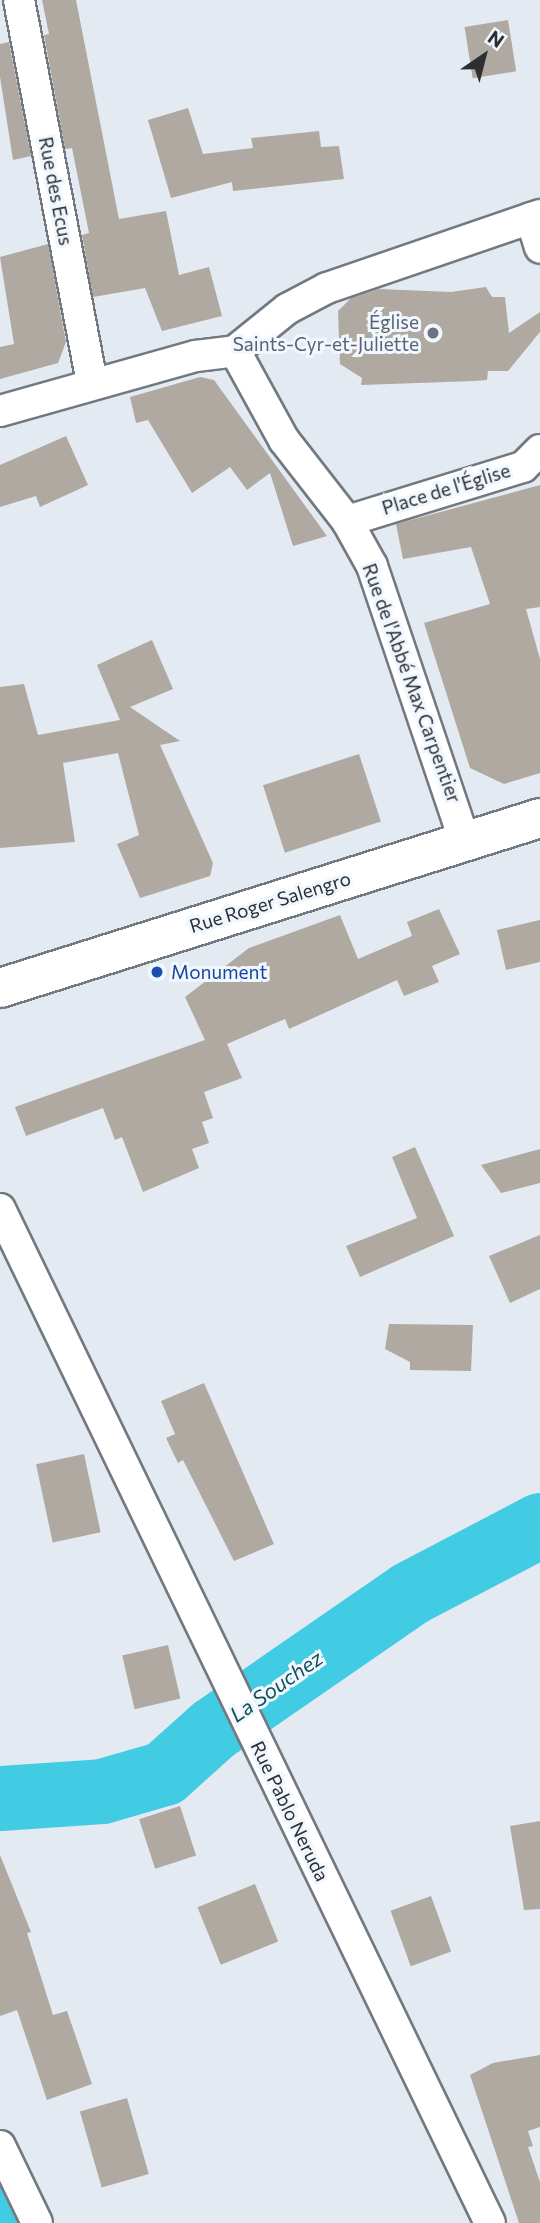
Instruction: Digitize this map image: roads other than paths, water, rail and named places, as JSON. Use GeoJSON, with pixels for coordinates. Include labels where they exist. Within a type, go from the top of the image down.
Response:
{"type":"FeatureCollection","features":[{"type":"Feature","properties":{"kind":"main road","name":"Rue Roger Salengro"},"geometry":{"type":"LineString","coordinates":[[0,988],[540,818]]}},
{"type":"Feature","properties":{"kind":"street","name":"Rue des Ecus"},"geometry":{"type":"LineString","coordinates":[[19,0],[93,383]]}},
{"type":"Feature","properties":{"kind":"street"},"geometry":{"type":"LineString","coordinates":[[0,411],[195,356],[235,351],[286,309],[327,289],[536,217],[540,248]]}},
{"type":"Feature","properties":{"kind":"street","name":"Rue de l'Abbé Max Carpentier"},"geometry":{"type":"LineString","coordinates":[[235,351],[284,440],[347,521],[372,566],[465,842]]}},
{"type":"Feature","properties":{"kind":"street","name":"Place de l'Église"},"geometry":{"type":"LineString","coordinates":[[347,521],[523,467],[540,450]]}},
{"type":"Feature","properties":{"kind":"street","name":"Rue Pablo Neruda"},"geometry":{"type":"LineString","coordinates":[[0,1209],[490,2223]]}},
{"type":"Feature","properties":{"kind":"street"},"geometry":{"type":"LineString","coordinates":[[0,2146],[37,2223]]}},
{"type":"Feature","properties":{"kind":"waterway","name":"La Souchez"},"geometry":{"type":"LineString","coordinates":[[0,1798],[102,1791],[164,1773],[213,1729],[410,1593],[540,1525]]}},
{"type":"Feature","properties":{"kind":"waterway","name":"La Souchez"},"geometry":{"type":"LineString","coordinates":[[0,2215],[4,2223]]}},
{"type":"Feature","properties":{"kind":"place","name":"Église Saints-Cyr-et-Juliette"},"geometry":{"type":"Point","coordinates":[433,333]}},
{"type":"Feature","properties":{"kind":"place","name":"Monument"},"geometry":{"type":"Point","coordinates":[157,972]}}]}
